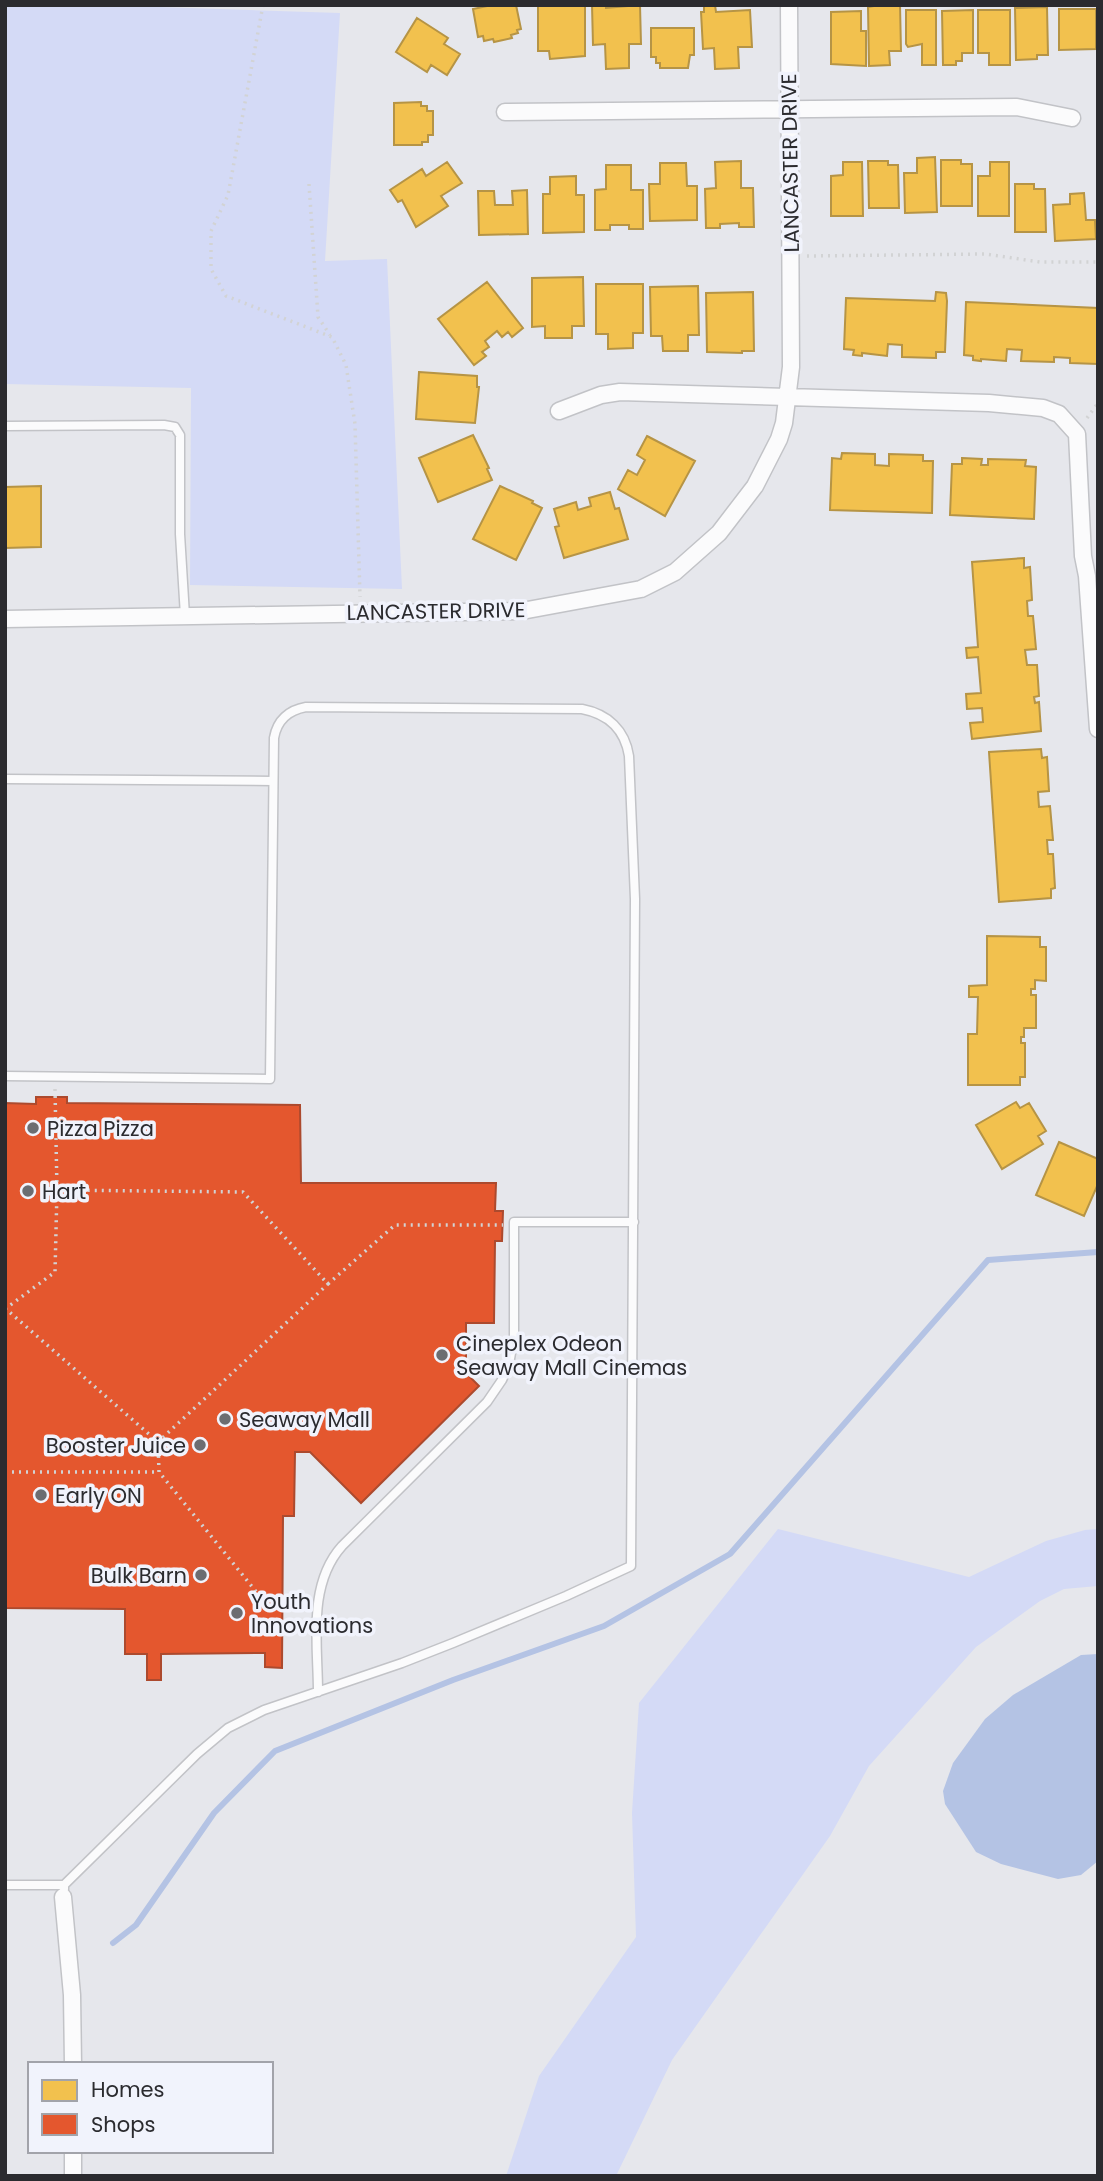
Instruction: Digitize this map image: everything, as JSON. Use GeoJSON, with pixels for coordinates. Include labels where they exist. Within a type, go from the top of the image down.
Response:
{"type":"FeatureCollection","features":[{"type":"Feature","properties":{"kind":"street","name":"LANCASTER DRIVE"},"geometry":{"type":"LineString","coordinates":[[5,620],[522,611],[641,589],[675,572],[719,533],[738,511],[772,455],[783,423],[791,367],[789,5]]}},
{"type":"Feature","properties":{"kind":"street"},"geometry":{"type":"LineString","coordinates":[[505,112],[1017,107],[1072,118]]}},
{"type":"Feature","properties":{"kind":"street"},"geometry":{"type":"LineString","coordinates":[[559,411],[601,395],[620,392],[989,403],[1043,408],[1059,414],[1077,434],[1083,556],[1087,576],[1098,729]]}},
{"type":"Feature","properties":{"kind":"street"},"geometry":{"type":"LineString","coordinates":[[64,1891],[72,1996],[73,2062]]}},
{"type":"Feature","properties":{"kind":"street"},"geometry":{"type":"LineString","coordinates":[[73,2176],[74,2153]]}},
{"type":"Feature","properties":{"kind":"lane"},"geometry":{"type":"LineString","coordinates":[[5,426],[175,427],[180,436],[180,534],[185,616]]}},
{"type":"Feature","properties":{"kind":"lane"},"geometry":{"type":"LineString","coordinates":[[5,1076],[270,1079],[274,733],[287,715],[303,707],[577,709],[599,714],[617,728],[624,739],[629,756],[635,887],[631,1566],[453,1643],[264,1710],[228,1728],[197,1754],[64,1891],[5,1885]]}},
{"type":"Feature","properties":{"kind":"lane"},"geometry":{"type":"LineString","coordinates":[[5,779],[273,781]]}},
{"type":"Feature","properties":{"kind":"lane"},"geometry":{"type":"LineString","coordinates":[[318,1692],[318,1608],[321,1581],[326,1568],[337,1551],[487,1402],[509,1364],[514,1337],[514,1222],[634,1222]]}},
{"type":"Feature","properties":{"kind":"path"},"geometry":{"type":"LineString","coordinates":[[264,5],[228,195],[211,230],[211,269],[226,296],[332,337]]}},
{"type":"Feature","properties":{"kind":"path"},"geometry":{"type":"LineString","coordinates":[[309,184],[318,317],[346,365],[355,424],[360,613]]}},
{"type":"Feature","properties":{"kind":"path"},"geometry":{"type":"LineString","coordinates":[[791,257],[985,254],[1040,262],[1098,262]]}},
{"type":"Feature","properties":{"kind":"path"},"geometry":{"type":"LineString","coordinates":[[55,1077],[55,1272],[6,1309],[158,1442],[159,1472],[267,1605],[318,1608]]}},
{"type":"Feature","properties":{"kind":"path"},"geometry":{"type":"LineString","coordinates":[[57,1189],[243,1192],[328,1284]]}},
{"type":"Feature","properties":{"kind":"path"},"geometry":{"type":"LineString","coordinates":[[158,1442],[395,1225],[502,1225],[514,1222]]}},
{"type":"Feature","properties":{"kind":"path"},"geometry":{"type":"LineString","coordinates":[[5,1472],[159,1472]]}},
{"type":"Feature","properties":{"kind":"shaded area"},"geometry":{"type":"Polygon","coordinates":[[[5,5],[159,5],[340,13],[325,261],[387,259],[402,589],[190,585],[191,388],[5,384],[5,5]]]}},
{"type":"Feature","properties":{"kind":"shaded area"},"geometry":{"type":"Polygon","coordinates":[[[778,1529],[969,1577],[1046,1541],[1098,1529],[1098,1586],[1064,1589],[1040,1601],[976,1647],[869,1766],[830,1836],[672,2060],[616,2176],[506,2176],[539,2076],[636,1937],[632,1813],[639,1703],[778,1529]]]}},
{"type":"Feature","properties":{"kind":"shaded area"},"geometry":{"type":"Polygon","coordinates":[[[1098,1654],[1098,1861],[1081,1875],[1058,1879],[1001,1864],[976,1852],[945,1804],[943,1791],[953,1763],[985,1719],[1013,1695],[1081,1655],[1098,1654]]]}},
{"type":"Feature","properties":{"kind":"building: Homes"},"geometry":{"type":"Polygon","coordinates":[[[492,5],[516,5],[521,29],[511,35],[512,38],[494,42],[493,39],[484,41],[483,36],[478,37],[473,9],[492,5]]]}},
{"type":"Feature","properties":{"kind":"building: Homes"},"geometry":{"type":"Polygon","coordinates":[[[538,5],[585,5],[585,56],[550,59],[549,51],[538,51],[538,5]]]}},
{"type":"Feature","properties":{"kind":"building: Homes"},"geometry":{"type":"Polygon","coordinates":[[[592,5],[606,5],[606,8],[640,5],[641,44],[629,44],[629,68],[606,69],[605,44],[593,45],[592,5]]]}},
{"type":"Feature","properties":{"kind":"building: Homes"},"geometry":{"type":"Polygon","coordinates":[[[704,5],[715,5],[716,12],[750,10],[752,47],[738,47],[739,68],[715,69],[714,48],[703,49],[701,12],[704,12],[704,5]]]}},
{"type":"Feature","properties":{"kind":"building: Homes"},"geometry":{"type":"Polygon","coordinates":[[[900,5],[901,51],[889,51],[890,65],[869,66],[868,7],[900,5]]]}},
{"type":"Feature","properties":{"kind":"building: Homes"},"geometry":{"type":"Polygon","coordinates":[[[1047,7],[1048,55],[1037,55],[1037,59],[1016,60],[1015,8],[1047,7]]]}},
{"type":"Feature","properties":{"kind":"building: Homes"},"geometry":{"type":"Polygon","coordinates":[[[1059,9],[1096,9],[1096,49],[1059,50],[1059,9]]]}},
{"type":"Feature","properties":{"kind":"building: Homes"},"geometry":{"type":"Polygon","coordinates":[[[906,10],[936,10],[936,65],[922,65],[922,44],[908,47],[906,44],[906,10]]]}},
{"type":"Feature","properties":{"kind":"building: Homes"},"geometry":{"type":"Polygon","coordinates":[[[973,10],[973,53],[962,53],[962,61],[956,61],[956,65],[943,65],[942,11],[973,10]]]}},
{"type":"Feature","properties":{"kind":"building: Homes"},"geometry":{"type":"Polygon","coordinates":[[[978,10],[1010,10],[1010,65],[989,65],[989,53],[978,53],[978,10]]]}},
{"type":"Feature","properties":{"kind":"building: Homes"},"geometry":{"type":"Polygon","coordinates":[[[861,11],[861,31],[866,31],[866,66],[831,64],[831,12],[861,11]]]}},
{"type":"Feature","properties":{"kind":"building: Homes"},"geometry":{"type":"Polygon","coordinates":[[[417,18],[448,38],[444,44],[460,54],[447,75],[431,65],[427,72],[396,52],[417,18]]]}},
{"type":"Feature","properties":{"kind":"building: Homes"},"geometry":{"type":"Polygon","coordinates":[[[651,28],[694,28],[694,55],[690,55],[688,68],[660,68],[656,57],[651,57],[651,28]]]}},
{"type":"Feature","properties":{"kind":"building: Homes"},"geometry":{"type":"Polygon","coordinates":[[[421,102],[421,106],[427,106],[427,111],[433,111],[433,135],[428,135],[428,142],[422,142],[422,145],[394,145],[394,103],[421,102]]]}},
{"type":"Feature","properties":{"kind":"building: Homes"},"geometry":{"type":"Polygon","coordinates":[[[935,157],[937,212],[905,213],[904,173],[917,173],[917,158],[935,157]]]}},
{"type":"Feature","properties":{"kind":"building: Homes"},"geometry":{"type":"Polygon","coordinates":[[[941,160],[961,160],[961,164],[972,164],[972,206],[941,206],[941,160]]]}},
{"type":"Feature","properties":{"kind":"building: Homes"},"geometry":{"type":"Polygon","coordinates":[[[741,161],[741,188],[753,188],[754,227],[739,227],[739,223],[706,228],[705,189],[716,188],[715,162],[741,161]]]}},
{"type":"Feature","properties":{"kind":"building: Homes"},"geometry":{"type":"Polygon","coordinates":[[[868,161],[888,161],[888,165],[898,165],[899,208],[869,208],[868,161]]]}},
{"type":"Feature","properties":{"kind":"building: Homes"},"geometry":{"type":"Polygon","coordinates":[[[447,162],[462,183],[441,196],[448,206],[416,227],[402,200],[398,202],[390,190],[422,169],[426,176],[447,162]]]}},
{"type":"Feature","properties":{"kind":"building: Homes"},"geometry":{"type":"Polygon","coordinates":[[[843,162],[862,162],[863,216],[831,216],[831,176],[843,175],[843,162]]]}},
{"type":"Feature","properties":{"kind":"building: Homes"},"geometry":{"type":"Polygon","coordinates":[[[990,162],[1009,162],[1009,216],[978,216],[978,176],[990,176],[990,162]]]}},
{"type":"Feature","properties":{"kind":"building: Homes"},"geometry":{"type":"Polygon","coordinates":[[[660,163],[686,163],[687,186],[697,186],[697,220],[650,221],[649,184],[660,184],[660,163]]]}},
{"type":"Feature","properties":{"kind":"building: Homes"},"geometry":{"type":"Polygon","coordinates":[[[606,165],[631,165],[631,190],[643,190],[643,229],[629,229],[629,225],[610,225],[610,230],[595,230],[595,190],[606,189],[606,165]]]}},
{"type":"Feature","properties":{"kind":"building: Homes"},"geometry":{"type":"Polygon","coordinates":[[[576,176],[576,195],[584,195],[584,232],[543,233],[543,194],[550,194],[550,177],[576,176]]]}},
{"type":"Feature","properties":{"kind":"building: Homes"},"geometry":{"type":"Polygon","coordinates":[[[1015,184],[1034,184],[1034,189],[1045,189],[1046,232],[1015,232],[1015,184]]]}},
{"type":"Feature","properties":{"kind":"building: Homes"},"geometry":{"type":"Polygon","coordinates":[[[527,190],[528,234],[479,235],[478,191],[494,191],[495,205],[513,205],[512,191],[527,190]]]}},
{"type":"Feature","properties":{"kind":"building: Homes"},"geometry":{"type":"Polygon","coordinates":[[[1084,193],[1086,220],[1095,220],[1096,239],[1055,241],[1053,205],[1070,204],[1070,194],[1084,193]]]}},
{"type":"Feature","properties":{"kind":"building: Homes"},"geometry":{"type":"Polygon","coordinates":[[[583,277],[584,326],[572,326],[572,338],[545,338],[545,326],[532,327],[532,278],[583,277]]]}},
{"type":"Feature","properties":{"kind":"building: Homes"},"geometry":{"type":"Polygon","coordinates":[[[487,282],[523,328],[512,337],[508,332],[502,337],[497,331],[485,341],[489,347],[482,352],[486,356],[474,365],[438,319],[487,282]]]}},
{"type":"Feature","properties":{"kind":"building: Homes"},"geometry":{"type":"Polygon","coordinates":[[[596,284],[643,284],[643,333],[633,333],[633,348],[608,349],[608,334],[596,334],[596,284]]]}},
{"type":"Feature","properties":{"kind":"building: Homes"},"geometry":{"type":"Polygon","coordinates":[[[698,286],[699,335],[688,335],[688,351],[663,351],[662,336],[651,336],[650,287],[698,286]]]}},
{"type":"Feature","properties":{"kind":"building: Homes"},"geometry":{"type":"Polygon","coordinates":[[[753,292],[754,351],[707,352],[706,293],[753,292]]]}},
{"type":"Feature","properties":{"kind":"building: Homes"},"geometry":{"type":"Polygon","coordinates":[[[936,292],[946,293],[947,301],[945,352],[936,352],[936,358],[902,357],[902,345],[888,344],[887,356],[862,353],[862,356],[853,355],[854,350],[844,349],[846,298],[935,301],[936,292]]]}},
{"type":"Feature","properties":{"kind":"building: Homes"},"geometry":{"type":"Polygon","coordinates":[[[966,302],[1098,308],[1098,364],[1070,363],[1070,358],[1054,357],[1054,362],[1021,361],[1022,350],[1007,349],[1006,361],[973,360],[973,356],[964,355],[966,302]]]}},
{"type":"Feature","properties":{"kind":"building: Homes"},"geometry":{"type":"Polygon","coordinates":[[[419,372],[477,376],[479,387],[475,423],[416,419],[419,372]]]}},
{"type":"Feature","properties":{"kind":"building: Homes"},"geometry":{"type":"Polygon","coordinates":[[[473,435],[492,480],[438,502],[419,458],[473,435]]]}},
{"type":"Feature","properties":{"kind":"building: Homes"},"geometry":{"type":"Polygon","coordinates":[[[647,436],[695,461],[665,516],[618,489],[628,470],[637,475],[645,460],[637,455],[647,436]]]}},
{"type":"Feature","properties":{"kind":"building: Homes"},"geometry":{"type":"Polygon","coordinates":[[[842,453],[875,454],[875,465],[889,466],[889,454],[923,455],[923,461],[933,461],[932,513],[830,510],[832,458],[841,459],[842,453]]]}},
{"type":"Feature","properties":{"kind":"building: Homes"},"geometry":{"type":"Polygon","coordinates":[[[962,458],[982,459],[981,465],[988,465],[988,459],[1026,460],[1025,466],[1036,467],[1034,519],[950,515],[952,464],[962,464],[962,458]]]}},
{"type":"Feature","properties":{"kind":"building: Homes"},"geometry":{"type":"Polygon","coordinates":[[[41,486],[41,547],[5,548],[5,487],[41,486]]]}},
{"type":"Feature","properties":{"kind":"building: Homes"},"geometry":{"type":"Polygon","coordinates":[[[500,486],[542,508],[516,560],[473,539],[500,486]]]}},
{"type":"Feature","properties":{"kind":"building: Homes"},"geometry":{"type":"Polygon","coordinates":[[[610,492],[615,509],[619,508],[628,539],[564,558],[555,527],[559,526],[554,509],[576,502],[578,510],[591,506],[589,498],[610,492]]]}},
{"type":"Feature","properties":{"kind":"building: Homes"},"geometry":{"type":"Polygon","coordinates":[[[1024,558],[1024,568],[1030,567],[1032,600],[1027,601],[1028,616],[1033,616],[1036,649],[1025,650],[1027,665],[1037,665],[1039,696],[1034,697],[1035,703],[1039,702],[1041,731],[972,739],[970,723],[983,722],[982,708],[967,709],[966,694],[981,693],[978,657],[967,658],[966,648],[978,647],[972,562],[1024,558]]]}},
{"type":"Feature","properties":{"kind":"building: Homes"},"geometry":{"type":"Polygon","coordinates":[[[1041,749],[1042,758],[1047,757],[1049,791],[1038,792],[1039,807],[1050,806],[1053,840],[1047,840],[1048,854],[1053,854],[1055,888],[1051,889],[1051,898],[999,902],[989,752],[1041,749]]]}},
{"type":"Feature","properties":{"kind":"building: Homes"},"geometry":{"type":"Polygon","coordinates":[[[987,936],[1040,937],[1040,947],[1046,947],[1046,981],[1035,980],[1035,989],[1031,989],[1031,995],[1036,995],[1036,1028],[1024,1028],[1024,1037],[1021,1037],[1021,1043],[1025,1043],[1025,1077],[1020,1077],[1020,1085],[968,1085],[968,1034],[977,1034],[978,997],[969,997],[969,986],[987,985],[987,936]]]}},
{"type":"Feature","properties":{"kind":"building: Homes"},"geometry":{"type":"Polygon","coordinates":[[[1016,1102],[1020,1108],[1029,1103],[1046,1131],[1038,1136],[1043,1144],[1002,1169],[976,1125],[1016,1102]]]}},
{"type":"Feature","properties":{"kind":"building: Homes"},"geometry":{"type":"Polygon","coordinates":[[[1059,1142],[1098,1159],[1098,1184],[1084,1216],[1036,1195],[1059,1142]]]}},
{"type":"Feature","properties":{"kind":"building: Shops","name":"Seaway Mall"},"geometry":{"type":"Polygon","coordinates":[[[36,1097],[67,1097],[67,1103],[300,1105],[301,1183],[496,1183],[495,1211],[503,1211],[502,1241],[495,1241],[494,1323],[466,1323],[466,1373],[479,1386],[361,1503],[310,1452],[295,1452],[294,1516],[283,1516],[282,1668],[265,1667],[265,1653],[161,1654],[161,1680],[147,1680],[147,1654],[125,1654],[125,1609],[5,1608],[5,1103],[36,1104],[36,1097]]]}},
{"type":"Feature","properties":{"kind":"waterway"},"geometry":{"type":"LineString","coordinates":[[113,1943],[136,1925],[214,1813],[275,1751],[453,1680],[604,1626],[730,1554],[988,1260],[1098,1252]]}},
{"type":"Feature","properties":{"kind":"place","name":"Pizza Pizza"},"geometry":{"type":"Point","coordinates":[33,1128]}},
{"type":"Feature","properties":{"kind":"place","name":"Hart"},"geometry":{"type":"Point","coordinates":[28,1191]}},
{"type":"Feature","properties":{"kind":"place","name":"Cineplex Odeon Seaway Mall Cinemas"},"geometry":{"type":"Point","coordinates":[442,1355]}},
{"type":"Feature","properties":{"kind":"place","name":"Seaway Mall"},"geometry":{"type":"Point","coordinates":[225,1419]}},
{"type":"Feature","properties":{"kind":"place","name":"Booster Juice"},"geometry":{"type":"Point","coordinates":[200,1445]}},
{"type":"Feature","properties":{"kind":"place","name":"Early ON"},"geometry":{"type":"Point","coordinates":[41,1495]}},
{"type":"Feature","properties":{"kind":"place","name":"Bulk Barn"},"geometry":{"type":"Point","coordinates":[201,1575]}},
{"type":"Feature","properties":{"kind":"place","name":"Youth Innovations"},"geometry":{"type":"Point","coordinates":[237,1613]}}]}
